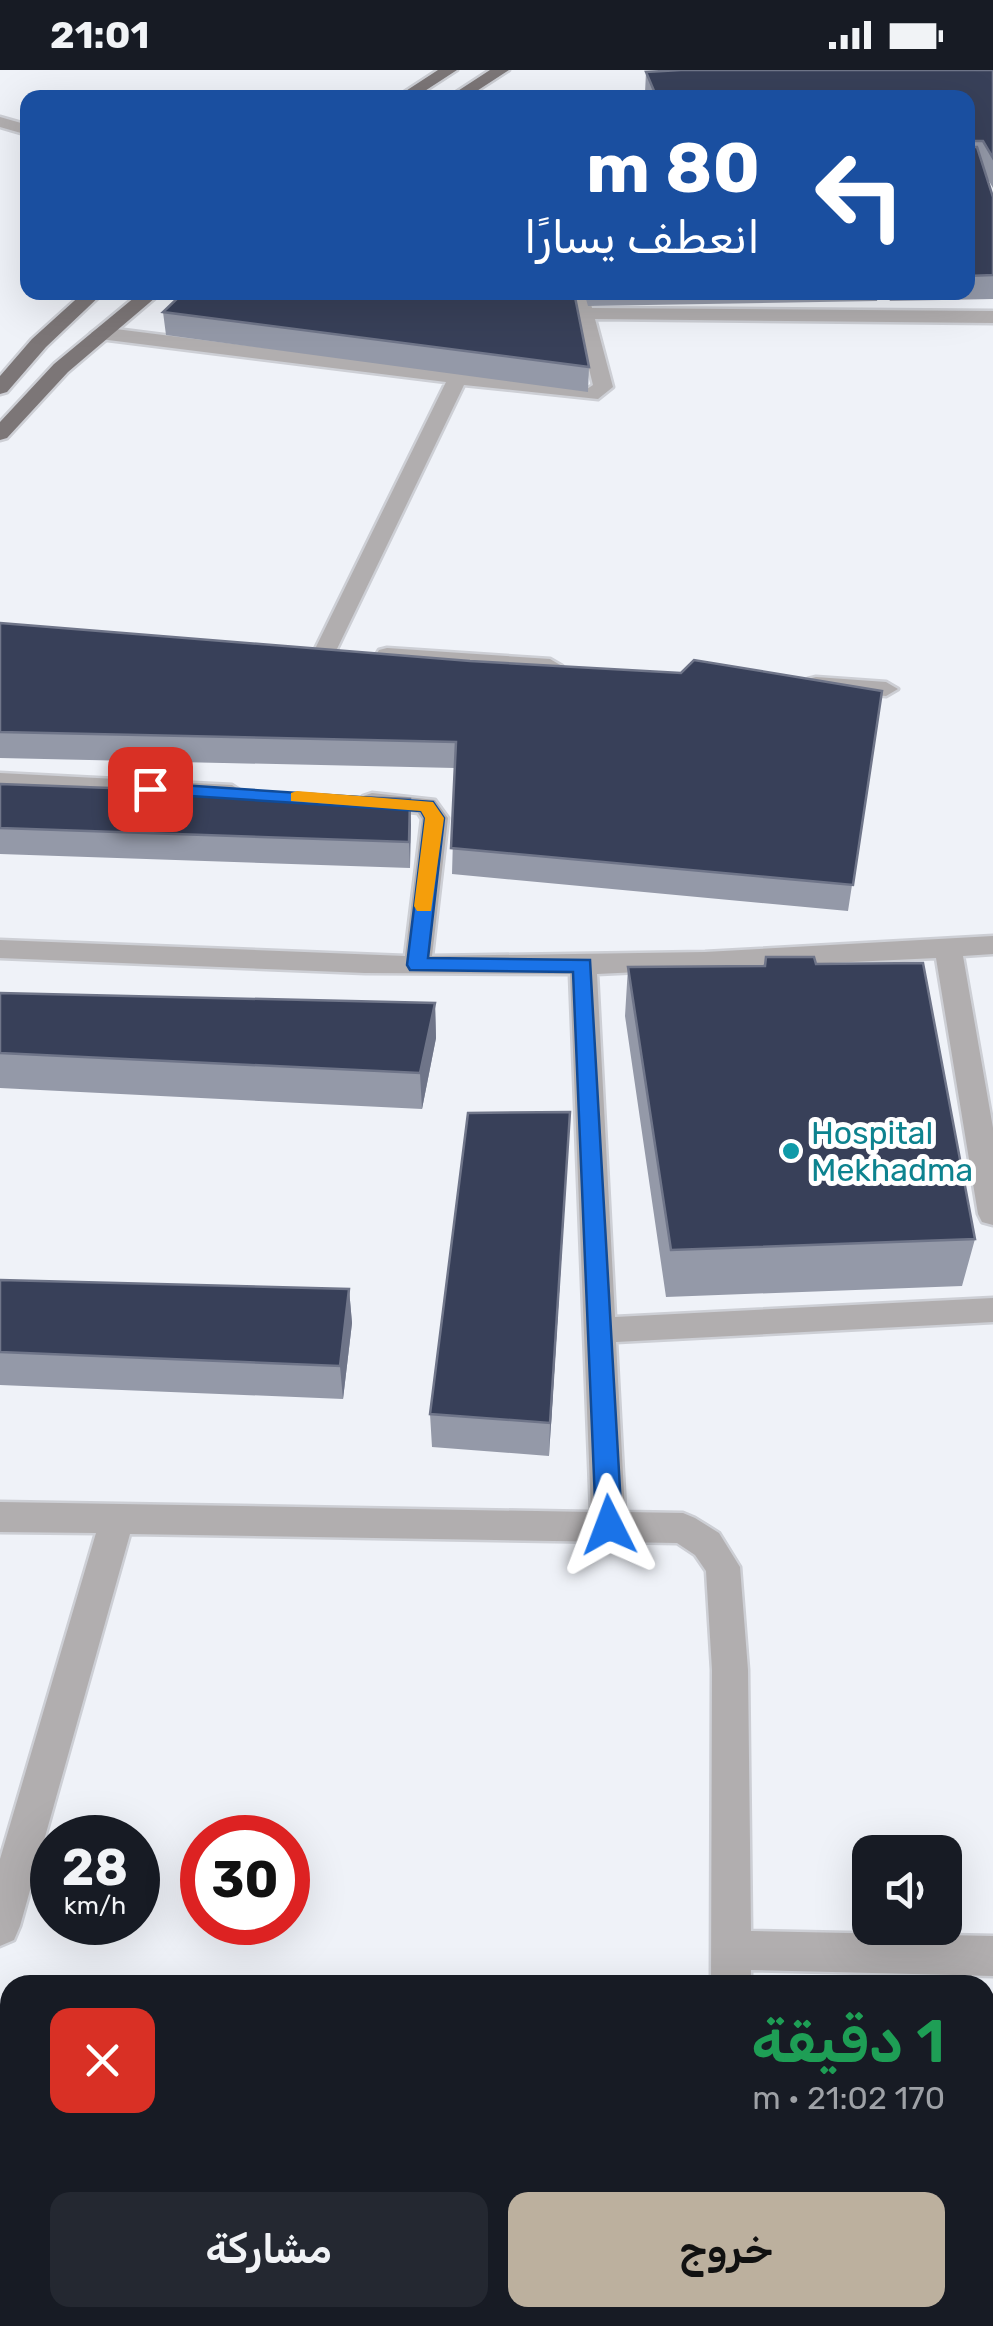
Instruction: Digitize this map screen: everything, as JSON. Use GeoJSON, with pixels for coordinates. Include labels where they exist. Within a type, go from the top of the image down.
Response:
{"type":"FeatureCollection","features":[{"type":"Feature","properties":{"kind":"main road"},"geometry":{"type":"LineString","coordinates":[[415,90],[449,70]]}},
{"type":"Feature","properties":{"kind":"main road"},"geometry":{"type":"LineString","coordinates":[[467,90],[501,70]]}},
{"type":"Feature","properties":{"kind":"main road"},"geometry":{"type":"LineString","coordinates":[[0,388],[39,343],[86,300]]}},
{"type":"Feature","properties":{"kind":"main road"},"geometry":{"type":"LineString","coordinates":[[0,434],[26,401],[143,300]]}},
{"type":"Feature","properties":{"kind":"street"},"geometry":{"type":"LineString","coordinates":[[100,333],[566,394],[597,394],[602,387],[581,300]]}},
{"type":"Feature","properties":{"kind":"street"},"geometry":{"type":"LineString","coordinates":[[584,313],[993,316]]}},
{"type":"Feature","properties":{"kind":"street"},"geometry":{"type":"LineString","coordinates":[[457,380],[336,652],[579,668]]}},
{"type":"Feature","properties":{"kind":"street"},"geometry":{"type":"LineString","coordinates":[[790,682],[886,689]]}},
{"type":"Feature","properties":{"kind":"street"},"geometry":{"type":"LineString","coordinates":[[0,780],[256,795]]}},
{"type":"Feature","properties":{"kind":"street"},"geometry":{"type":"LineString","coordinates":[[354,800],[426,806],[435,818],[417,965]]}},
{"type":"Feature","properties":{"kind":"street"},"geometry":{"type":"LineString","coordinates":[[0,949],[417,965],[583,965],[743,962],[993,945]]}},
{"type":"Feature","properties":{"kind":"street"},"geometry":{"type":"LineString","coordinates":[[948,948],[993,1214]]}},
{"type":"Feature","properties":{"kind":"street"},"geometry":{"type":"LineString","coordinates":[[583,965],[609,1525]]}},
{"type":"Feature","properties":{"kind":"street"},"geometry":{"type":"LineString","coordinates":[[600,1330],[993,1310]]}},
{"type":"Feature","properties":{"kind":"street"},"geometry":{"type":"LineString","coordinates":[[0,1518],[683,1528],[707,1544],[723,1567],[730,1670],[731,1967],[993,1956]]}},
{"type":"Feature","properties":{"kind":"street"},"geometry":{"type":"LineString","coordinates":[[0,1926],[117,1519]]}},
{"type":"Feature","properties":{"kind":"building"},"geometry":{"type":"Polygon","coordinates":[[[993,70],[993,158],[983,141],[975,141],[975,90],[654,90],[646,72],[993,70]]]}},
{"type":"Feature","properties":{"kind":"building"},"geometry":{"type":"Polygon","coordinates":[[[975,147],[993,197],[993,275],[975,276],[975,147]]]}},
{"type":"Feature","properties":{"kind":"building"},"geometry":{"type":"Polygon","coordinates":[[[176,300],[576,300],[589,367],[163,312],[176,300]]]}},
{"type":"Feature","properties":{"kind":"building"},"geometry":{"type":"Polygon","coordinates":[[[0,623],[470,661],[681,673],[694,660],[882,691],[853,885],[451,848],[456,742],[0,732],[0,623]]]}},
{"type":"Feature","properties":{"kind":"building"},"geometry":{"type":"Polygon","coordinates":[[[0,784],[410,799],[409,842],[0,828],[0,784]]]}},
{"type":"Feature","properties":{"kind":"building","name":"Hospital Mekhadma"},"geometry":{"type":"Polygon","coordinates":[[[766,957],[814,957],[816,964],[923,963],[975,1239],[671,1250],[628,967],[765,966],[766,957]]]}},
{"type":"Feature","properties":{"kind":"building"},"geometry":{"type":"Polygon","coordinates":[[[0,993],[435,1003],[420,1073],[0,1053],[0,993]]]}},
{"type":"Feature","properties":{"kind":"building"},"geometry":{"type":"Polygon","coordinates":[[[570,1112],[550,1423],[430,1414],[468,1113],[570,1112]]]}},
{"type":"Feature","properties":{"kind":"building"},"geometry":{"type":"Polygon","coordinates":[[[0,1280],[349,1289],[340,1366],[0,1352],[0,1280]]]}},
{"type":"Feature","properties":{"kind":"slow traffic"},"geometry":{"type":"LineString","coordinates":[[297,797],[414,804],[432,811],[435,818],[424,906]]}},
{"type":"Feature","properties":{"kind":"place","name":"Hospital Mekhadma"},"geometry":{"type":"Point","coordinates":[791,1151]}},
{"type":"Feature","properties":{"kind":"route"},"geometry":{"type":"LineString","coordinates":[[150,789],[426,806],[435,818],[417,965],[583,965],[609,1525]]}}]}
